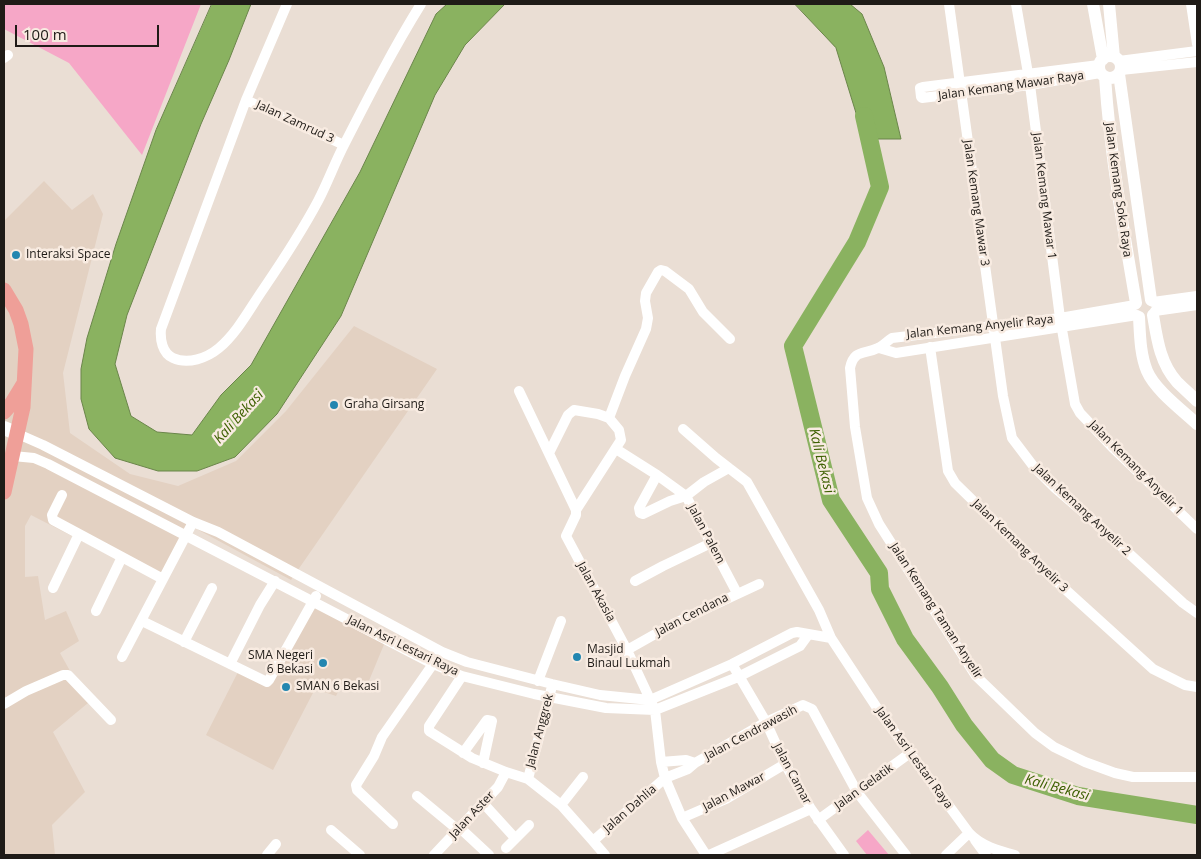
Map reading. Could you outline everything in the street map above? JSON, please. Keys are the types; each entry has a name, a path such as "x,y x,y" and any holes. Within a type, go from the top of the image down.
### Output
{"main road":[{"path":"4,290 16,310 25,338 26,358 23,407 11,431 4,492"},
{"path":"4,412 24,383"}],"street":[{"path":"287,4 246,100 161,329 160,339 163,346 169,356 175,359 196,360 208,356 218,350 230,337 286,256 318,200 344,144 402,34 421,4"},
{"name":"Jalan Kemang Mawar 3","path":"949,4 993,325"},
{"name":"Jalan Kemang Mawar 1","path":"1016,4 1030,85 1061,323"},
{"name":"Jalan Kemang Soka Raya","path":"1093,4 1110,67 1159,350 1176,382 1197,400"},
{"name":"Jalan Kemang Soka Raya","path":"1109,4 1110,67 1108,117 1114,174 1142,354 1153,382 1197,424"},
{"path":"1191,4 1197,44"},
{"name":"Jalan Kemang Mawar Raya","path":"1197,51 1110,67 1030,85 922,98 920,88 1028,74 1110,67 1197,62"},
{"name":"Jalan Zamrud 3","path":"246,100 344,144"},
{"path":"609,418 646,329 648,318 645,301 646,293 661,270 689,289 704,312 730,339"},
{"path":"1197,296 1153,307 1146,319 1136,310 1141,299 1153,307 1197,305"},
{"name":"Jalan Kemang Anyelir Raya","path":"879,348 896,353 995,338 1061,323 1136,310"},
{"name":"Jalan Kemang Anyelir Raya","path":"879,348 894,337 993,325 1061,323"},
{"name":"Jalan Kemang Anyelir 1","path":"1061,323 1072,395 1080,413 1114,449 1197,529"},
{"name":"Jalan Kemang Anyelir 2","path":"993,325 1009,427 1012,438 1022,453 1055,488 1182,603 1197,613"},
{"name":"Jalan Kemang Anyelir 3","path":"930,347 948,471 955,483 1045,571 1154,670 1185,685 1197,687"},
{"name":"Jalan Kemang Taman Anyelir","path":"879,348 857,354 850,368 855,427 867,498 879,524 976,676 1035,733 1054,746 1085,762 1132,777 1197,778"},
{"path":"519,390 576,510"},
{"path":"549,453 568,415 574,410 591,412 609,418 619,430 622,437 616,449 576,510"},
{"name":"Jalan Asri Lestari Raya","path":"683,429 747,482 819,610 831,638 879,711 972,836 998,850 1015,855"},
{"name":"Jalan Asri Lestari Raya","path":"11,431 44,445 193,522 218,532 443,653 506,673 600,695 650,700 732,664 792,633 796,632 831,638"},
{"name":"Jalan Palem","path":"616,449 686,496 737,593"},
{"path":"48,464 45,460 46,454 54,451"},
{"name":"Jalan Asri Lestari Raya","path":"8,454 34,458 48,464 433,664 462,676 550,697 606,708 655,710 738,677 800,646 808,635"},
{"path":"657,475 639,508 640,513 643,514 670,501 686,496 727,466"},
{"path":"101,493 110,479"},
{"path":"62,495 52,518 163,579"},
{"name":"Jalan Akasia","path":"576,510 576,515 566,534 567,539 627,650 655,710 661,762 665,778 682,818 708,855"},
{"path":"122,657 193,522"},
{"path":"53,588 80,534"},
{"path":"635,581 711,543"},
{"path":"96,611 122,558"},
{"path":"230,664 260,605 275,581"},
{"name":"Jalan Cendana","path":"627,650 673,624 759,584"},
{"path":"142,621 264,682 268,681 321,587"},
{"path":"184,642 212,588"},
{"path":"366,629 373,616"},
{"name":"Jalan Anggrek","path":"538,681 561,621"},
{"path":"393,824 357,790 356,785 374,756 382,737 433,664"},
{"name":"Jalan Camar","path":"732,664 766,722 785,764 811,809 844,855"},
{"path":"502,686 506,673"},
{"path":"4,704 26,691 63,675 68,675 111,720"},
{"name":"Jalan Dahlia","path":"462,676 428,729 463,753 483,763 528,779 561,806 593,841 665,778"},
{"name":"Jalan Anggrek","path":"528,779 552,684"},
{"name":"Jalan Cendrawasih","path":"665,778 688,769 694,763 766,722 803,705 812,708 857,792 906,855"},
{"path":"463,753 487,720 492,721 483,763"},
{"name":"Jalan Gelatik","path":"818,820 910,753"},
{"name":"Jalan Cendrawasih","path":"661,762 686,760 694,763"},
{"name":"Jalan Mawar","path":"682,818 726,799 785,764"},
{"name":"Jalan Aster","path":"434,855 484,804 498,787 506,772"},
{"path":"561,806 583,777"},
{"path":"417,796 489,855"},
{"path":"484,804 516,838"},
{"path":"708,855 811,809"},
{"path":"506,848 529,825"},
{"path":"330,830 360,855"},
{"path":"946,855 972,836 986,855"},
{"path":"593,841 605,855"},
{"path":"267,855 276,844"}],"shaded area":[{"path":"4,4 201,4 142,155 69,63 4,29"},
{"path":"44,181 72,210 93,194 103,214 63,373 70,433 130,474 178,486 236,461 286,411 354,326 437,369 291,580 193,527 163,583 31,515 25,526 25,577 38,576 45,620 66,611 79,641 60,653 88,703 53,732 85,792 52,825 55,855 4,855 4,221"},
{"name":"SMAN 6 Bekasi","path":"315,604 385,642 366,688 344,680 336,696 315,689 273,770 206,735 238,672 268,685"},
{"path":"868,830 889,855 867,855 856,841"}],"water":[{"path":"212,4 251,4 201,124 127,315 115,364 131,416 157,432 192,435 221,395 251,365 360,172 436,14 447,4 505,4 465,45 435,95 341,316 277,414 235,457 197,471 158,471 115,458 89,429 81,399 81,369 87,338 116,244 156,130"},
{"path":"795,4 850,4 862,14 884,67 901,139 864,139 836,48"}],"waterway":[{"name":"Kali Bekasi","path":"864,116 880,187 857,242 793,346 831,500 879,573 880,589 905,639 940,687 964,725 992,760 1013,775 1078,796 1197,815"}],"place":[{"name":"Interaksi Space","path":"16,255"},
{"name":"Graha Girsang","path":"334,405"},
{"name":"Masjid Binaul Lukmah","path":"577,657"},
{"name":"SMA Negeri 6 Bekasi","path":"323,663"},
{"name":"SMAN 6 Bekasi","path":"286,687"}]}
